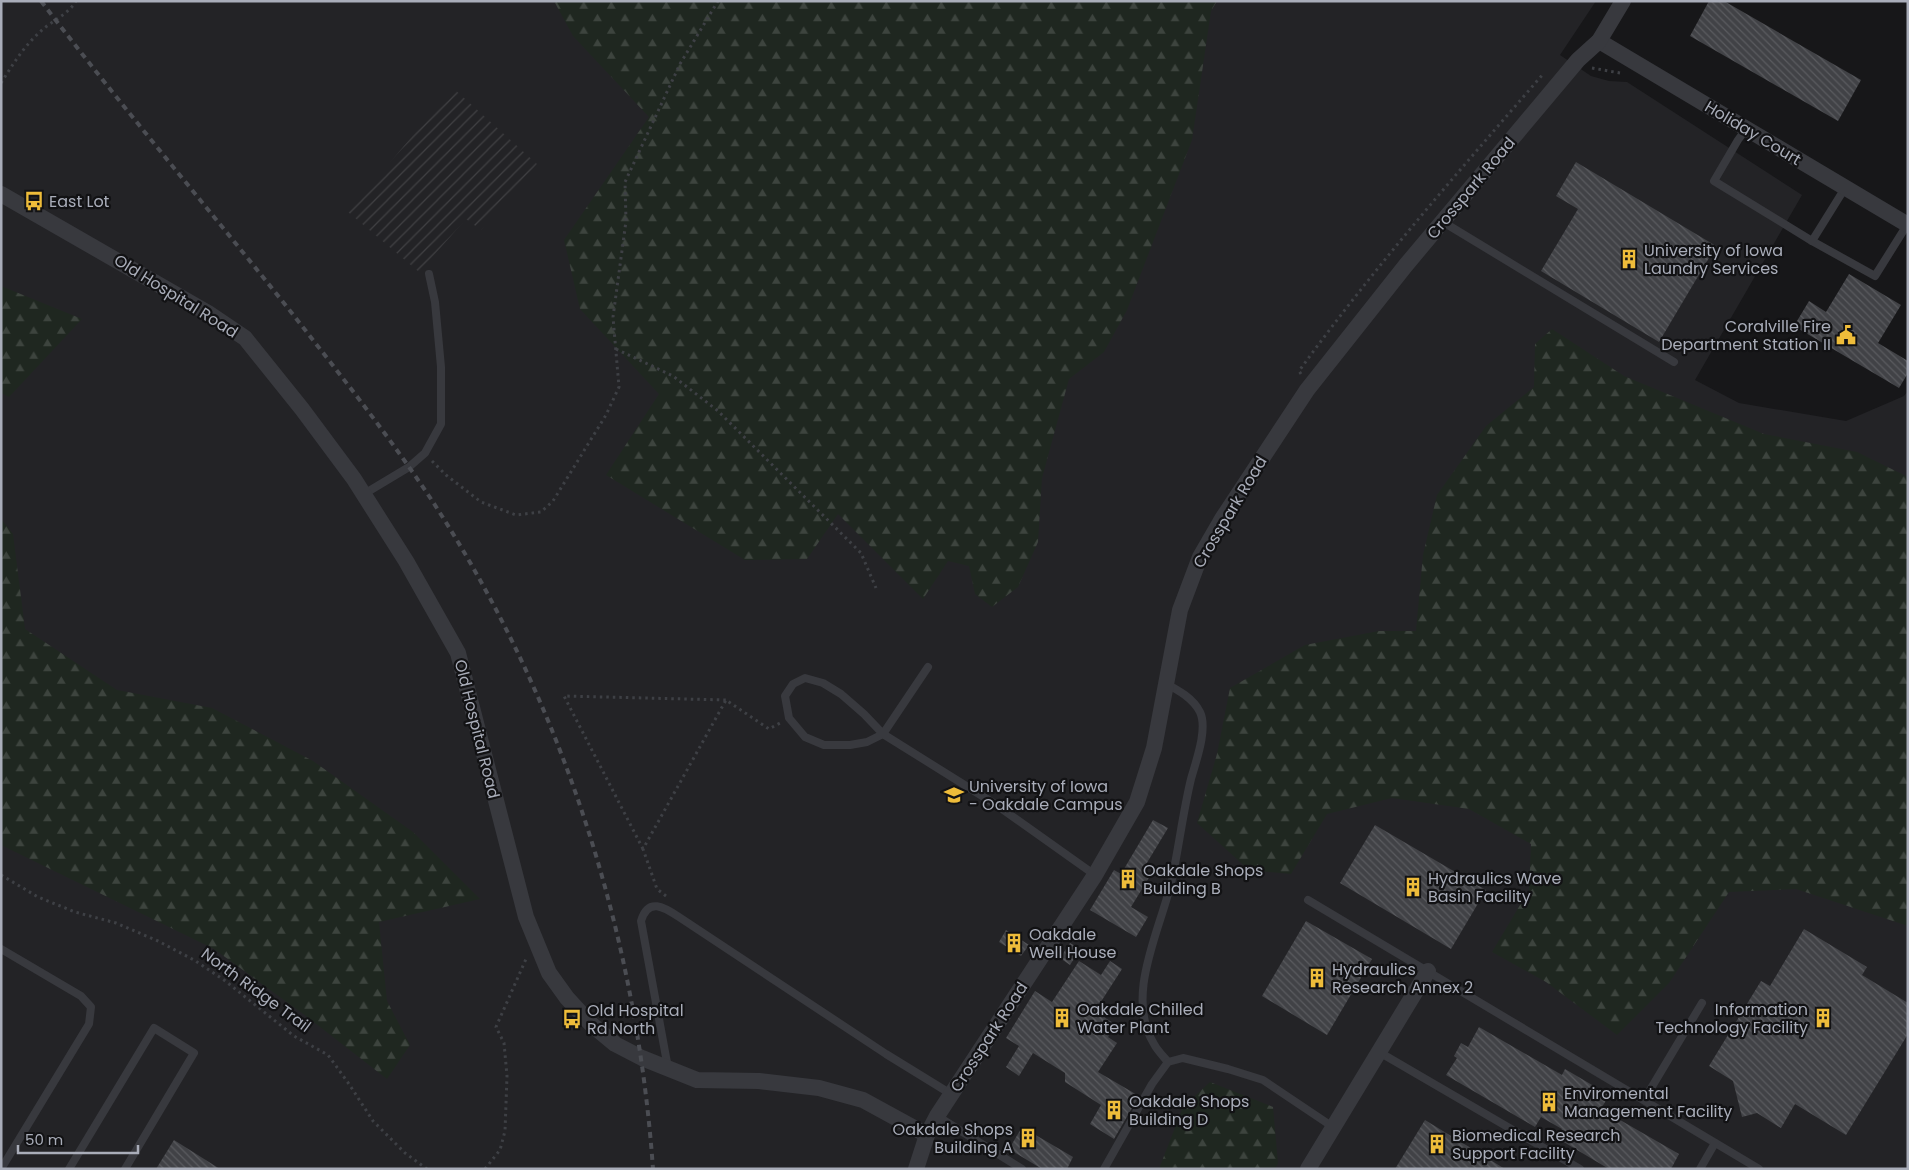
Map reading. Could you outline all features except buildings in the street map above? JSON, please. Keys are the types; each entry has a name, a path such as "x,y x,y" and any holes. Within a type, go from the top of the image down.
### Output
{"street":[{"name":"Crosspark Road","path":"916,1169 936,1116 1095,874 1140,793 1154,748 1180,610 1200,557 1232,504 1307,390 1406,265 1578,60 1599,41 1623,1"},
{"name":"Holiday Court","path":"1599,41 1907,225"},
{"name":"Old Hospital Road","path":"1,194 208,313 245,338 302,409 364,494 406,561 458,653 526,917 549,972 567,998 590,1024 615,1044 668,1070 697,1080 759,1081 819,1088 863,1100 928,1135"},
{"path":"1308,1169 1428,971"}],"lane":[{"path":"1746,129 1714,181 1812,241 1874,276 1907,225"},
{"path":"1812,241 1844,188"},
{"path":"1443,222 1674,362"},
{"path":"364,494 409,467 424,453 441,424 442,368 435,302 429,274"},
{"path":"928,667 884,734 867,742 850,745 824,745 805,737 789,718 785,696 793,684 805,678 823,683 841,694 884,734 995,804 1095,874"},
{"path":"1165,683 1185,694 1200,712 1202,734 1180,831 1172,880 1153,944 1142,993 1145,1022 1153,1044 1168,1062"},
{"path":"1308,900 1759,1169"},
{"path":"668,1070 641,921 643,914 648,908 656,906 664,907 886,1054 951,1094"},
{"path":"1,949 81,996 91,1007 89,1024 1,1169"},
{"path":"1644,1100 1702,1003"},
{"path":"69,1169 154,1028 194,1053 125,1169"},
{"path":"1379,1052 1580,1169"},
{"path":"1104,1169 1152,1084 1168,1062 1183,1058 1262,1080 1333,1128"},
{"path":"936,1116 1022,1169"},
{"path":"1700,1169 1716,1142"}],"path":[{"path":"1,83 22,50 41,31 73,7 76,1"},
{"path":"424,453 446,475 480,502 516,515 541,512 553,501 606,415 619,387 613,317 626,220 625,182 680,64 718,1"},
{"path":"1307,390 1299,370 1390,252 1548,69"},
{"path":"616,349 673,376 718,411 861,553 876,588"},
{"path":"671,899 657,889 642,849 564,696 726,700 769,729 789,718"},
{"path":"642,849 726,700"},
{"name":"North Ridge Trail","path":"1,876 38,897 75,912 116,923 158,941 194,960 224,980 294,1036 328,1055 373,1121 405,1154 427,1169"},
{"path":"485,1169 500,1150 505,1131 508,1076 504,1043 496,1027 534,938"}],"shaded area":[{"name":"University of Iowa - Oakdale Campus","path":"1,1 1596,1 1560,55 1591,76 1609,81 1627,82 1802,195 1695,380 1739,403 1846,421 1904,396 1908,391 1908,1169 1,1169"},
{"path":"453,88 537,164 481,230 466,219 419,272 348,212"}],"green space":[{"path":"554,1 1217,1 1211,11 1192,140 1127,310 1104,352 1069,379 1042,478 1038,542 1018,587 992,607 975,594 969,566 948,561 923,599 838,514 807,559 745,560 606,475 659,394 580,309 564,240 649,117 573,36"},
{"path":"1,286 82,319 9,397 1,393"},
{"path":"1552,329 1624,376 1764,434 1857,452 1908,477 1908,926 1796,889 1729,892 1669,983 1617,1035 1546,982 1492,952 1529,890 1531,844 1469,809 1392,798 1327,814 1291,874 1249,870 1197,823 1217,754 1230,688 1305,645 1379,631 1416,631 1423,555 1437,495 1486,426 1534,387 1535,344"},
{"path":"1,519 13,534 25,629 117,690 212,708 313,761 413,832 480,899 379,922 387,1001 410,1045 387,1079 306,1016 214,949 1,845"},
{"path":"1210,1082 1273,1107 1278,1163 1275,1169 1159,1169 1183,1107"}],"railway":[{"path":"41,1 362,403 429,496 476,573 517,652 553,734 584,818 609,904 629,991 644,1080 653,1169"}],"place":[{"name":"East Lot","path":"34,201"},
{"name":"University of Iowa Laundry Services","path":"1629,259"},
{"name":"Coralville Fire Department Station II","path":"1846,335"},
{"name":"University of Iowa - Oakdale Campus","path":"954,795"},
{"name":"Oakdale Shops Building B","path":"1128,879"},
{"name":"Hydraulics Wave Basin Facility","path":"1413,887"},
{"name":"Oakdale Well House","path":"1014,943"},
{"name":"Hydraulics Research Annex 2","path":"1317,978"},
{"name":"Oakdale Chilled Water Plant","path":"1062,1018"},
{"name":"Information Technology Facility","path":"1823,1018"},
{"name":"Old Hospital Rd North","path":"572,1019"},
{"name":"Enviromental Management Facility","path":"1549,1102"},
{"name":"Oakdale Shops Building D","path":"1114,1110"},
{"name":"Oakdale Shops Building A","path":"1028,1138"},
{"name":"Biomedical Research Support Facility","path":"1437,1144"}]}
